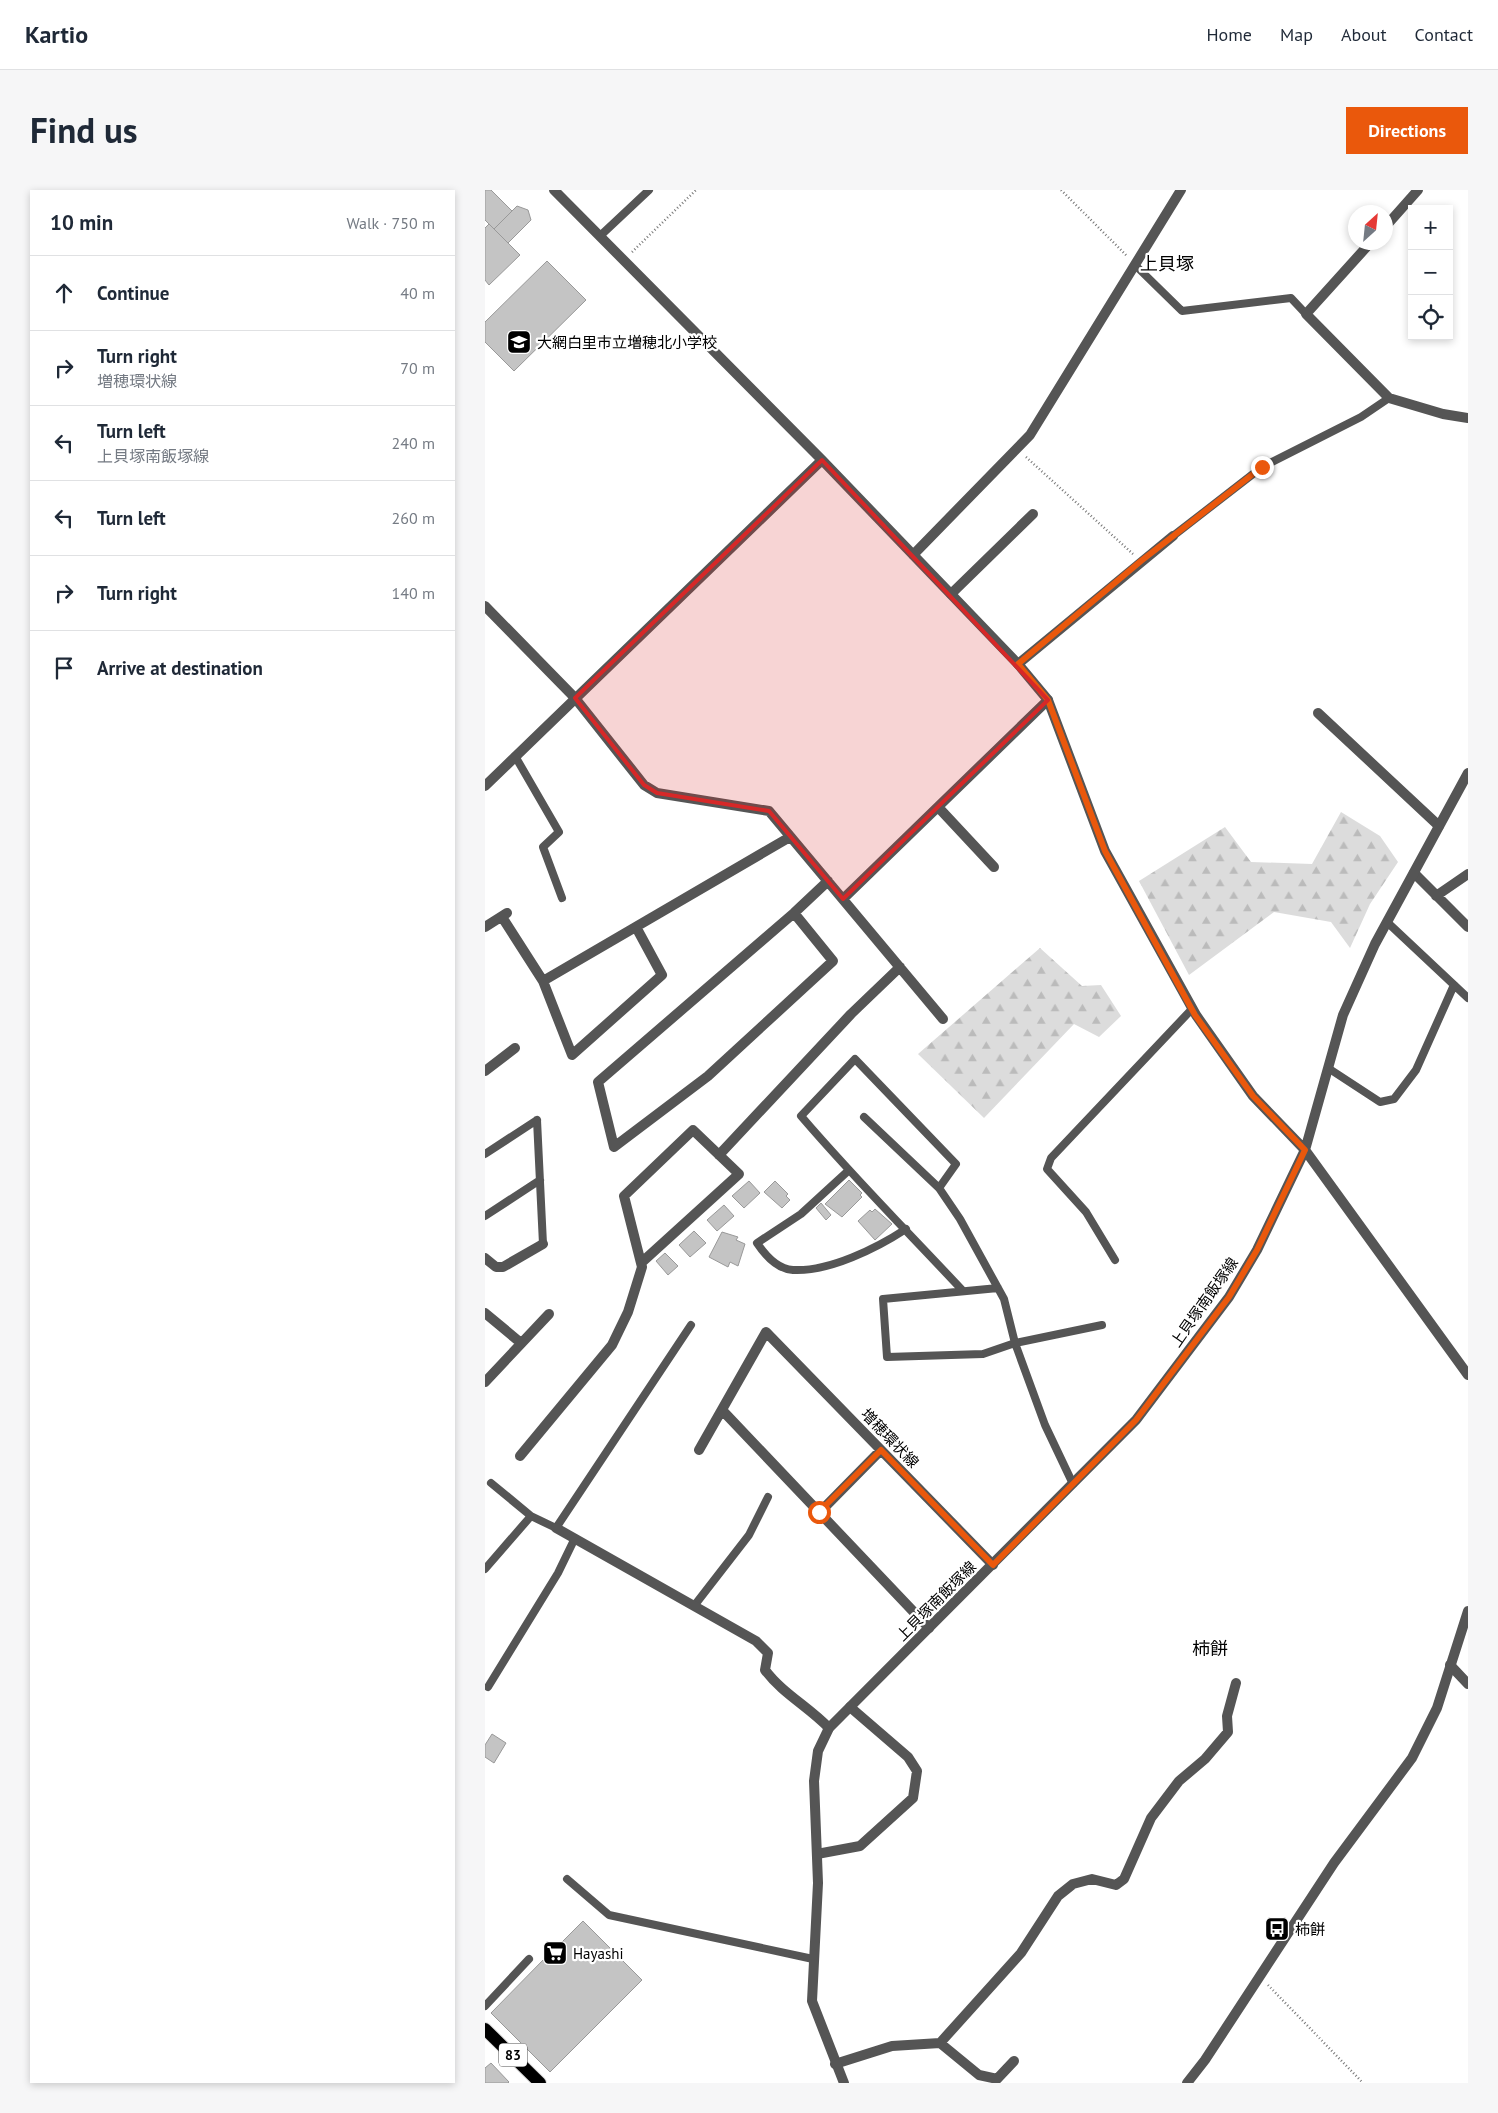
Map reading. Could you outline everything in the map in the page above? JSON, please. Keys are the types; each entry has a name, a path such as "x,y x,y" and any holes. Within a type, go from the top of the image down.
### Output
{"main road":[{"name":"83","path":"485,2029 539,2083"}],"street":[{"path":"554,190 822,460 1018,664 1048,700 1105,851 1192,1009 1253,1096 1305,1150 1468,1375"},
{"path":"913,555 1018,449 1040,421 1181,190"},
{"path":"1393,217 1418,190"},
{"path":"1364,250 1306,314 1389,398 1443,414 1468,418"},
{"path":"485,786 822,460"},
{"path":"951,594 1033,514"},
{"path":"1018,664 1173,536"},
{"path":"485,606 575,698 644,785 657,793 769,811 943,1019"},
{"path":"843,899 1048,700"},
{"path":"1318,713 1439,826"},
{"name":"上貝塚南飯塚線","path":"844,2083 812,2001 818,1883 814,1781 819,1751 829,1728 1136,1420 1229,1297 1257,1250 1305,1150 1343,1015 1387,922 1468,772"},
{"path":"938,807 994,867"},
{"path":"543,982 790,837"},
{"path":"1413,873 1468,927"},
{"path":"1436,896 1468,874"},
{"path":"794,913 833,960 708,1076 614,1148 598,1082 794,913 828,881"},
{"path":"485,927 505,915 543,982 572,1055 661,975 636,927"},
{"path":"719,1155 851,1014 900,967"},
{"path":"485,1071 515,1048"},
{"path":"520,1456 612,1345 628,1312 642,1267 641,1263 625,1196 693,1130 739,1174 641,1263"},
{"path":"485,1258 496,1267 503,1267 543,1244"},
{"path":"485,1313 521,1344"},
{"path":"485,1382 549,1314"},
{"name":"増穂環状線","path":"722,1410 766,1332 993,1565"},
{"path":"699,1450 722,1410 929,1628"},
{"path":"819,1512 881,1450"},
{"path":"556,1528 756,1641 768,1653 765,1670 774,1682 813,1711 829,1728"},
{"path":"1187,2083 1205,2060 1334,1863 1412,1758 1437,1708 1468,1611"},
{"path":"1450,1665 1468,1684"},
{"path":"940,2043 1021,1953 1059,1896 1073,1884 1092,1879 1117,1885 1124,1879 1151,1818 1179,1781 1205,1759 1228,1732 1227,1716 1236,1683"},
{"path":"817,1854 860,1846 913,1798 917,1771 908,1757 850,1707"},
{"path":"835,2064 892,2046 940,2043 979,2075 997,2079 1014,2061"}],"lane":[{"path":"600,236 649,190"},
{"path":"1135,264 1182,311 1291,298 1306,314"},
{"path":"1173,536 1262,467 1361,417 1389,398"},
{"path":"515,756 559,832 543,847 562,898"},
{"path":"1387,922 1468,998"},
{"path":"1328,1068 1380,1102 1394,1099 1416,1070 1454,985"},
{"path":"1115,1260 1086,1212 1047,1170 1051,1158 1192,1009"},
{"path":"939,1188 956,1164 855,1059 801,1116 848,1170 963,1291"},
{"path":"865,1117 939,1188 959,1219 1003,1299 1015,1343 1045,1425 1073,1484"},
{"path":"485,1154 537,1120 543,1244"},
{"path":"848,1170 801,1214 757,1243 767,1258 792,1270 825,1266 880,1246 906,1229"},
{"path":"485,1216 540,1180"},
{"path":"997,1288 883,1299 887,1357 983,1354 1015,1343 1102,1325"},
{"path":"491,1483 531,1516 556,1528 691,1325"},
{"path":"694,1606 749,1535 768,1497"},
{"path":"485,1569 531,1516"},
{"path":"488,1687 558,1573 575,1538"},
{"path":"567,1879 609,1915 813,1959"},
{"path":"485,2006 529,1959"}],"path":[{"path":"624,260 696,190"},
{"path":"1061,190 1135,264"},
{"path":"1018,449 1141,561"},
{"path":"1259,1975 1363,2083"}],"highlighted area":[{"path":"822,460 1048,700 843,899 769,811 657,793 644,785 575,698"}],"green space":[{"path":"1341,812 1380,836 1398,862 1370,904 1350,948 1331,922 1274,912 1189,975 1139,881 1225,827 1251,862 1312,864"},
{"path":"1040,948 1082,986 1101,985 1121,1016 1099,1037 1074,1024 984,1118 918,1054"}],"building":[{"path":"485,190 491,190 512,211 494,229 485,220"},
{"path":"517,206 528,210 531,220 508,243 494,229"},
{"path":"489,224 520,255 489,285 485,280 485,228"},
{"path":"547,261 586,300 514,371 485,342 485,322"},
{"path":"849,1180 862,1193 860,1195 862,1197 842,1217 825,1204"},
{"path":"749,1181 760,1193 744,1208 732,1196"},
{"path":"775,1181 788,1194 786,1196 790,1200 782,1208 764,1192"},
{"path":"821,1203 831,1215 826,1220 816,1208"},
{"path":"724,1205 734,1216 717,1231 707,1220"},
{"path":"875,1209 892,1224 875,1240 858,1221 870,1210 872,1212"},
{"path":"694,1231 706,1243 690,1257 679,1245"},
{"path":"722,1232 738,1237 736,1240 745,1244 738,1266 730,1262 728,1267 709,1257"},
{"path":"665,1253 678,1266 668,1275 656,1261"},
{"path":"492,1734 506,1743 494,1763 485,1757 485,1745"},
{"path":"583,1921 642,1980 550,2072 491,2013 546,1957 544,1954 557,1941 560,1944"},
{"path":"491,2063 508,2083 485,2083 485,2068"}],"place":[{"name":"大網白里市立増穂北小学校","path":"519,342"},
{"name":"柿餅","path":"1277,1929"},
{"name":"Hayashi","path":"555,1953"}],"district":[{"name":"上貝塚","path":"1167,263"},
{"name":"柿餅","path":"1210,1648"}],"route":[{"path":"819,1512 881,1450 993,1565 1136,1420 1229,1297 1257,1250 1305,1150 1253,1096 1195,1015 1157,949 1105,851 1048,700 1018,664 1141,561 1262,467"}]}
